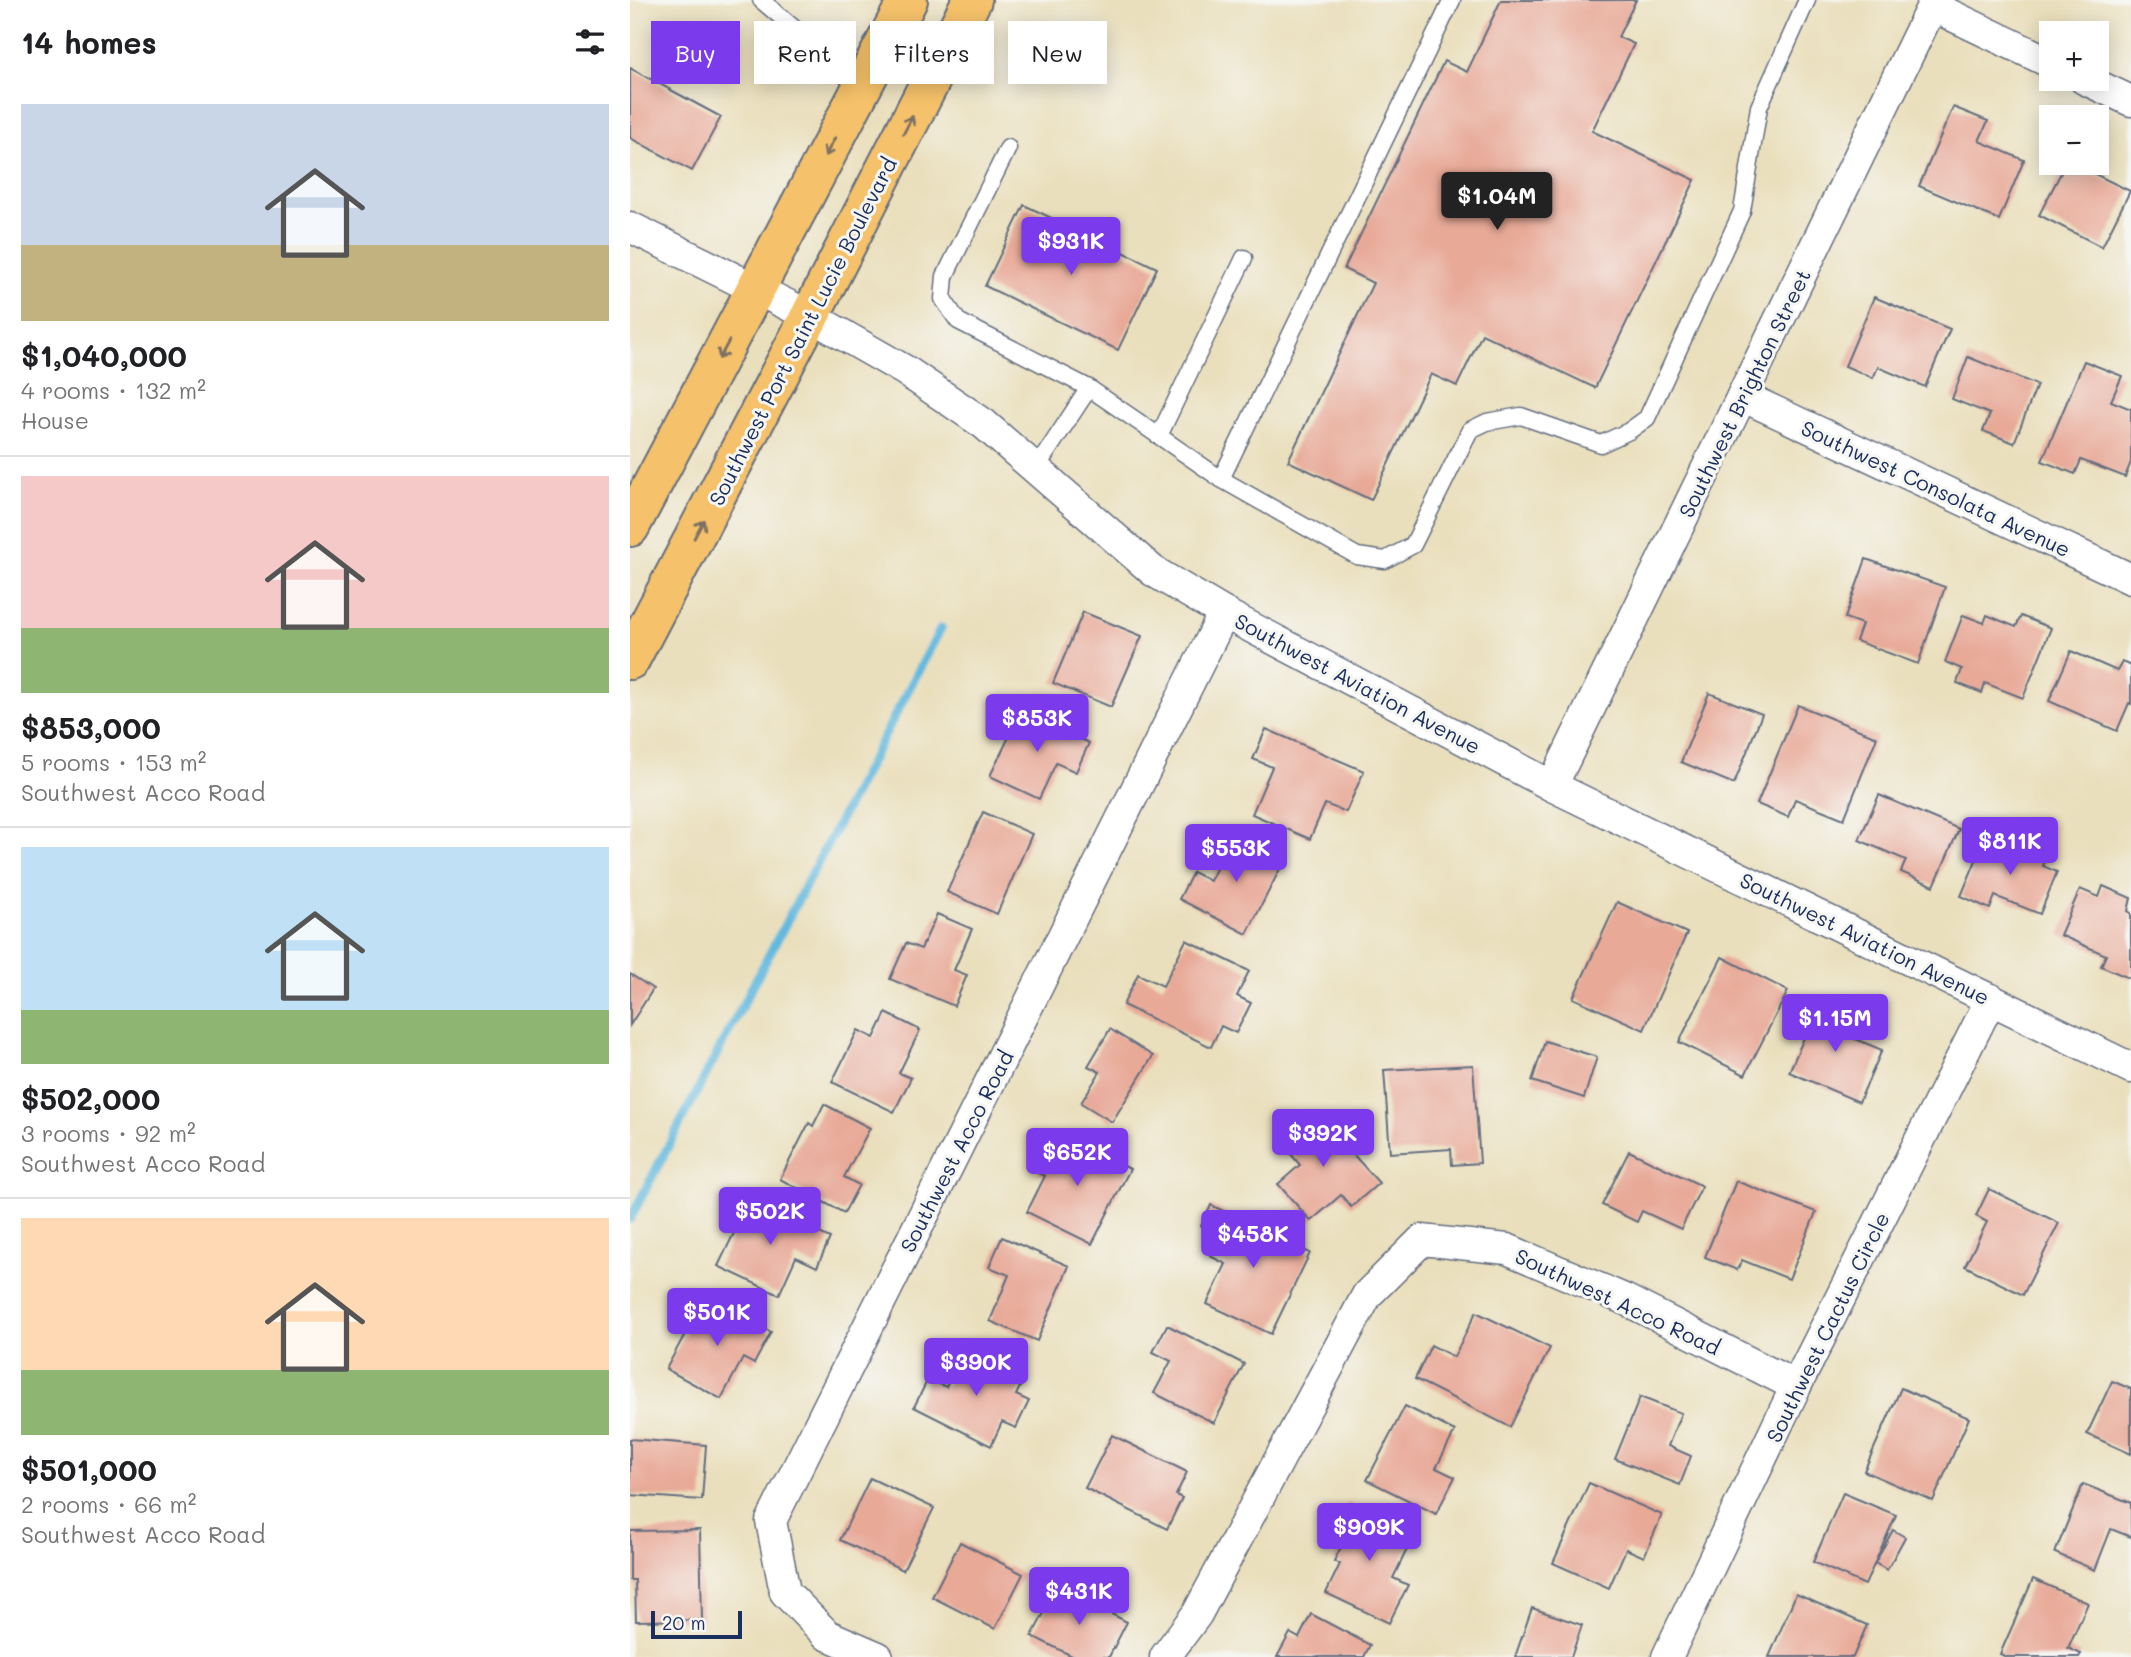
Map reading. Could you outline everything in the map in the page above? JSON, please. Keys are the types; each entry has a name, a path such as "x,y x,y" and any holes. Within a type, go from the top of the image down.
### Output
{"main road":[{"path":"630,527 908,0"},
{"name":"Southwest Port Saint Lucie Boulevard","path":"630,660 972,0"}],"street":[{"path":"1933,3 2039,57"},
{"name":"Southwest Brighton Street","path":"1552,786 1933,3"},
{"path":"2109,91 2131,101"},
{"name":"Southwest Aviation Avenue","path":"630,228 810,316 906,371 984,424 1037,467 1153,571 1224,613 1552,786 2131,1068"},
{"name":"Southwest Consolata Avenue","path":"1742,396 2131,579"},
{"name":"Southwest Acco Road","path":"878,1657 827,1635 785,1592 771,1521 1224,613"},
{"name":"Southwest Cactus Circle","path":"1667,1657 1797,1386 1991,999"},
{"name":"Southwest Acco Road","path":"1165,1657 1197,1614 1367,1295 1422,1240 1507,1249 1624,1299 1797,1386"}],"lane":[{"path":"761,0 809,41 828,66 863,85"},
{"path":"1221,478 1452,0"},
{"path":"1008,148 945,276 943,299 958,321 1090,388 1221,478 1357,556 1385,560 1413,545 1470,430 1487,422 1521,416 1601,444 1629,431 1647,418 1742,211 1759,107 1807,0"},
{"path":"1159,436 1244,258"},
{"path":"1037,467 1090,388"}],"building":[{"path":"1501,0 1636,0 1618,37 1634,44 1592,131 1695,180 1595,388 1482,334 1457,386 1431,374 1371,500 1288,461 1373,283 1344,269 1444,61 1467,72"},
{"path":"630,68 651,79 651,84 660,84 721,117 692,171 630,138"},
{"path":"1953,107 1988,121 1979,141 2024,160 1999,220 1919,186"},
{"path":"2060,175 2097,175 2130,191 2102,247 2039,215"},
{"path":"1024,205 1157,268 1118,350 985,286"},
{"path":"1874,297 1950,329 1925,387 1878,367 1873,378 1845,366"},
{"path":"1968,357 2037,385 2014,443 1983,431 1990,414 1952,399"},
{"path":"2084,361 2122,376 2111,401 2131,409 2131,462 2125,477 2081,460 2075,474 2042,461"},
{"path":"1866,559 1945,587 1918,664 1856,641 1862,624 1845,618"},
{"path":"1083,612 1142,636 1111,707 1053,683"},
{"path":"1963,615 1984,623 1987,615 2016,627 2021,616 2051,628 2023,698 1985,683 1982,693 1957,683 1962,669 1945,662"},
{"path":"2071,651 2117,671 2122,662 2131,666 2131,704 2129,703 2117,731 2049,701"},
{"path":"1709,693 1762,714 1734,784 1681,762"},
{"path":"1798,705 1877,737 1844,819 1795,799 1788,817 1757,804"},
{"path":"1022,710 1089,743 1076,772 1056,763 1039,799 990,776"},
{"path":"1266,729 1364,771 1346,812 1325,804 1310,839 1252,814 1272,767 1253,759"},
{"path":"1879,795 1959,829 1934,886 1901,872 1906,860 1859,840"},
{"path":"983,812 1032,834 997,914 947,892"},
{"path":"1234,833 1285,859 1247,934 1179,899 1193,872 1210,881"},
{"path":"1985,839 2022,855 2028,842 2049,851 2043,866 2057,872 2040,914 1995,896 1990,909 1961,896"},
{"path":"2103,886 2131,898 2128,911 2131,913 2131,979 2101,966 2106,955 2060,935 2080,889 2099,897"},
{"path":"1617,902 1687,933 1644,1030 1573,998"},
{"path":"937,914 972,929 954,970 967,975 954,1006 890,979 906,943 921,949"},
{"path":"1186,940 1249,971 1237,996 1251,1003 1236,1033 1221,1026 1211,1047 1123,1005 1138,974 1163,986"},
{"path":"1722,957 1788,991 1745,1075 1679,1042"},
{"path":"630,974 653,989 630,1025"},
{"path":"1821,999 1857,1015 1848,1036 1882,1050 1859,1102 1789,1072"},
{"path":"886,1013 920,1030 899,1073 911,1078 894,1112 832,1082 858,1030 874,1038"},
{"path":"1110,1029 1153,1056 1112,1122 1081,1103 1100,1072 1088,1066"},
{"path":"1545,1041 1597,1057 1584,1098 1532,1081"},
{"path":"1473,1065 1480,1163 1452,1165 1451,1149 1390,1153 1384,1070"},
{"path":"824,1104 870,1128 844,1177 859,1185 844,1213 780,1179 809,1123 813,1126"},
{"path":"1315,1112 1379,1183 1351,1207 1341,1195 1311,1221 1278,1184 1300,1165 1281,1142"},
{"path":"1059,1133 1130,1169 1092,1244 1027,1212 1045,1176 1038,1173"},
{"path":"1629,1151 1702,1186 1681,1229 1642,1211 1637,1222 1602,1205"},
{"path":"1736,1181 1816,1212 1789,1279 1742,1260 1737,1270 1705,1257"},
{"path":"1989,1189 2059,1223 2023,1295 1965,1266 1987,1222 1976,1216"},
{"path":"750,1200 830,1238 817,1267 796,1257 779,1295 718,1266"},
{"path":"1211,1205 1310,1253 1271,1334 1207,1304 1226,1264 1210,1256 1220,1234 1201,1226"},
{"path":"1002,1237 1069,1266 1037,1341 990,1321 1009,1275 989,1267"},
{"path":"705,1297 771,1332 754,1364 743,1358 721,1399 666,1369"},
{"path":"1476,1312 1550,1348 1510,1427 1415,1379 1431,1345 1454,1357"},
{"path":"1167,1325 1244,1364 1214,1423 1154,1393 1171,1361 1153,1352"},
{"path":"965,1349 1024,1379 1016,1395 1029,1401 1016,1428 1002,1422 991,1446 914,1407 928,1379 946,1387"},
{"path":"2112,1381 2131,1389 2131,1454 2087,1434"},
{"path":"1901,1388 1969,1418 1933,1501 1864,1471"},
{"path":"1640,1397 1681,1413 1668,1446 1691,1456 1680,1485 1615,1459"},
{"path":"1405,1406 1455,1431 1436,1468 1455,1477 1436,1514 1367,1480"},
{"path":"1112,1435 1187,1472 1176,1495 1182,1498 1167,1529 1085,1488"},
{"path":"630,1439 706,1445 702,1500 630,1495"},
{"path":"870,1478 934,1508 903,1570 840,1540"},
{"path":"1589,1483 1662,1515 1644,1557 1626,1549 1609,1588 1553,1563"},
{"path":"2083,1484 2131,1503 2131,1537 2111,1529 2095,1570 2055,1553"},
{"path":"1843,1493 1896,1515 1865,1585 1813,1562"},
{"path":"1347,1503 1414,1535 1393,1578 1408,1585 1389,1623 1326,1593 1340,1564 1334,1561 1344,1541 1332,1535"},
{"path":"700,1530 702,1620 636,1621 635,1580 630,1580 630,1531"},
{"path":"1893,1530 1905,1537 1887,1570 1875,1563"},
{"path":"960,1542 1023,1574 995,1629 932,1597"},
{"path":"2033,1579 2088,1603 2068,1648 2081,1654 2079,1657 2006,1657 2000,1654"},
{"path":"1058,1586 1127,1622 1109,1657 1074,1657 1032,1636"},
{"path":"1796,1594 1867,1625 1853,1657 1769,1657"},
{"path":"1532,1608 1582,1625 1571,1657 1515,1657"},
{"path":"1311,1614 1370,1645 1364,1657 1277,1657 1290,1633 1299,1638"}],"waterway":[{"path":"630,1219 941,628"}]}
